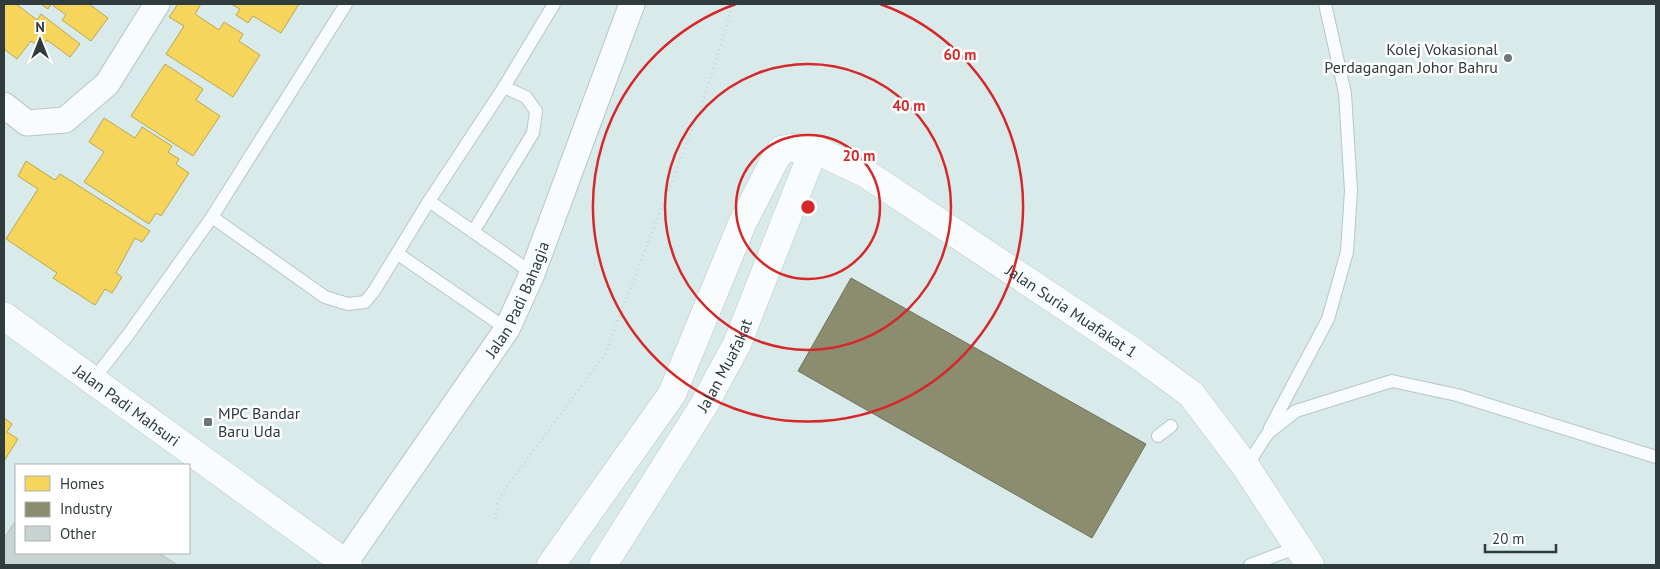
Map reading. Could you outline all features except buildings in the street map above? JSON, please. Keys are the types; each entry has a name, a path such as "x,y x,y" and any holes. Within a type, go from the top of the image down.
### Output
{"street":[{"path":"4,105 27,123 65,120 107,84 157,4"},
{"name":"Jalan Padi Bahagia","path":"346,564 507,329 532,274 632,4"},
{"name":"Jalan Suria Muafakat 1","path":"773,163 781,150 792,148 814,149 865,173 1135,353 1191,394 1246,467 1305,557"},
{"name":"Jalan Muafakat","path":"603,565 704,405 737,344 814,149"},
{"name":"Jalan Muafakat","path":"551,565 672,394 742,224 773,163"},
{"name":"Jalan Padi Mahsuri","path":"4,316 346,564"}],"lane":[{"path":"92,380 128,334 212,216 346,4"},
{"path":"212,216 325,297 348,304 365,302 398,254 429,202 504,87 554,4"},
{"path":"1246,467 1268,433 1328,319 1347,252 1351,191 1345,93 1325,4"},
{"path":"474,232 533,133 536,111 526,97 504,87"},
{"path":"429,202 532,274"},
{"path":"398,254 507,329"},
{"path":"1268,433 1296,410 1392,381 1458,395 1656,457"},
{"path":"1158,436 1171,426"},
{"path":"1250,565 1271,557 1305,557"}],"path":[{"path":"495,519 497,505 503,492 605,354 705,96 733,4"}],"place":[{"name":"Kolej Vokasional Perdagangan Johor Bahru","path":"1508,58"},
{"name":"MPC Bandar Baru Uda","path":"208,422"}]}
